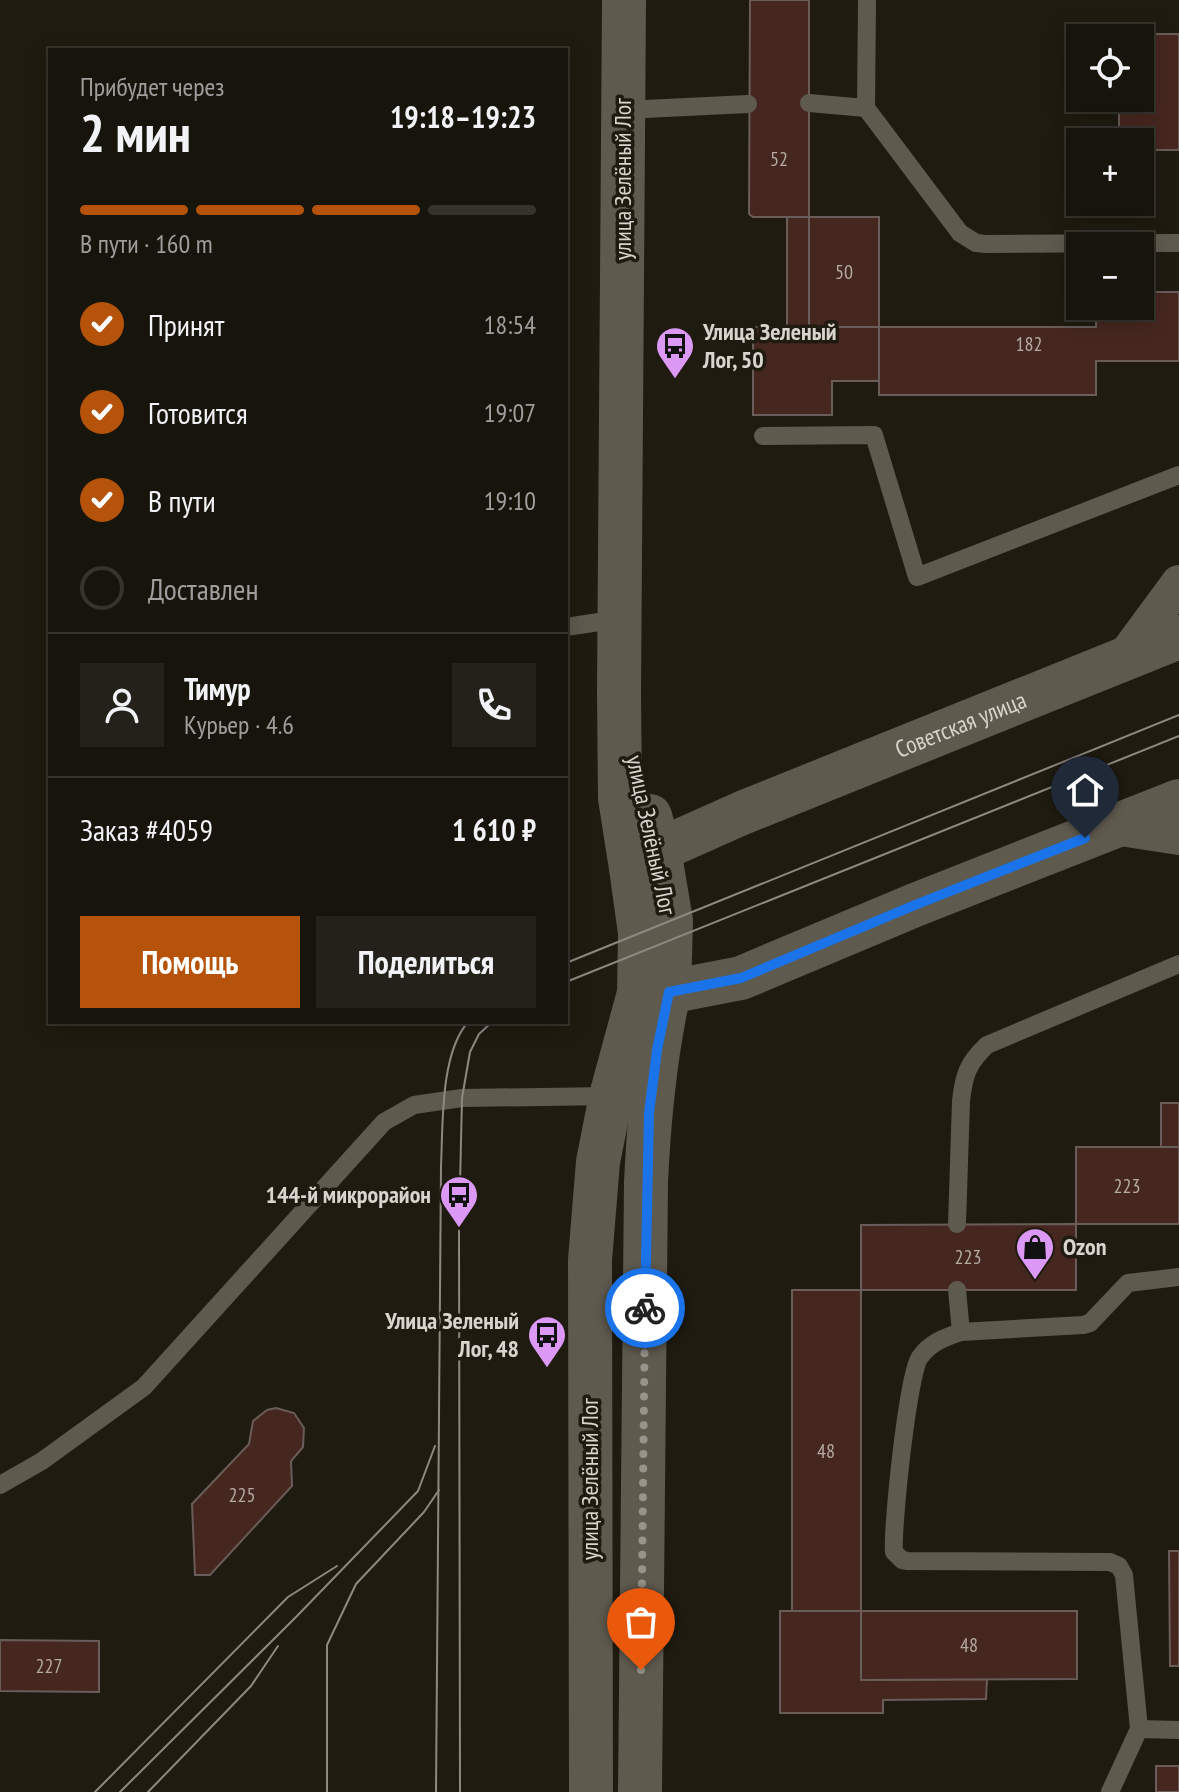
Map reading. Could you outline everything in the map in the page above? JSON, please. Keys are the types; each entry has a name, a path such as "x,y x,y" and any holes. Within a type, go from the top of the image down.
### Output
{"main road":[{"name":"улица Зелёный Лог","path":"591,1792 590,1260 598,1162 611,1096 654,993 671,921 645,859 619,693 624,0"},
{"name":"Советская улица","path":"645,859 742,813 1179,637"},
{"path":"654,993 741,978 915,905 1179,801"},
{"name":"улица Зелёный Лог","path":"640,1792 646,1182 653,1081 654,993"}],"street":[{"path":"1123,659 1179,583"},
{"path":"1114,827 1179,837"}],"lane":[{"path":"867,0 866,108 960,233 976,243 1179,243"},
{"path":"809,103 866,108"},
{"path":"624,110 748,104"},
{"path":"763,436 874,435 917,577 1179,475"},
{"path":"568,627 619,619"},
{"path":"957,1224 961,1101 963,1081 971,1060 987,1045 1179,964"},
{"path":"0,1485 42,1461 144,1387 384,1122 414,1105 462,1098 611,1096"},
{"path":"1110,1792 1139,1729 1124,1575 1119,1566 1110,1562 902,1560 894,1552 910,1386 918,1359 935,1341 961,1332 1083,1325 1093,1320 1128,1283 1179,1277"},
{"path":"957,1290 961,1332"},
{"path":"1139,1729 1179,1730"}],"building":[{"path":"750,0 809,0 809,217 753,217 749,214"},
{"path":"1154,34 1179,34 1179,150 1154,150 1154,128 1119,128 1119,112 1154,112"},
{"path":"787,217 809,217 809,327 879,327 879,381 832,381 832,415 753,415 753,327 787,327"},
{"path":"809,217 879,217 879,327 809,327"},
{"path":"1154,292 1179,292 1179,361 1096,361 1096,395 879,395 879,327 1096,327 1096,320 1154,320"},
{"path":"1161,1103 1179,1103 1179,1147 1161,1147"},
{"path":"1076,1147 1179,1147 1179,1224 1076,1224"},
{"path":"1076,1224 1076,1290 861,1290 861,1225"},
{"path":"792,1290 861,1290 861,1611 792,1611"},
{"path":"276,1408 294,1413 304,1428 303,1447 291,1461 292,1486 210,1575 195,1575 192,1504 249,1444 253,1421 267,1410"},
{"path":"1169,1551 1179,1551 1179,1666 1170,1666"},
{"path":"780,1611 861,1611 861,1680 987,1679 986,1699 883,1700 883,1713 780,1713"},
{"path":"861,1611 1077,1611 1077,1679 861,1680"},
{"path":"0,1640 99,1641 99,1692 0,1691"},
{"path":"1156,1766 1179,1766 1179,1792 1156,1792"}],"tram line":[{"path":"568,962 1179,715"},
{"path":"568,981 1179,736"},
{"path":"436,1792 442,1131 452,1052 467,1024"},
{"path":"460,1792 459,1229 462,1098 470,1052 479,1034 490,1024"},
{"path":"120,1792 418,1491 435,1446"},
{"path":"327,1792 327,1645 356,1584 424,1512 439,1490"},
{"path":"95,1792 288,1597 337,1566"},
{"path":"148,1792 251,1686 278,1646"}],"way so far":[{"path":"641,1670 645,1308"}],"place":[{"name":"Улица Зеленый Лог, 50","path":"675,380"},
{"name":"144-й микрорайон","path":"459,1229"},
{"name":"Ozon","path":"1035,1281"},
{"name":"Улица Зеленый Лог, 48","path":"547,1369"}],"route":[{"path":"645,1308 649,1113 669,992 741,978 1085,838"}]}
